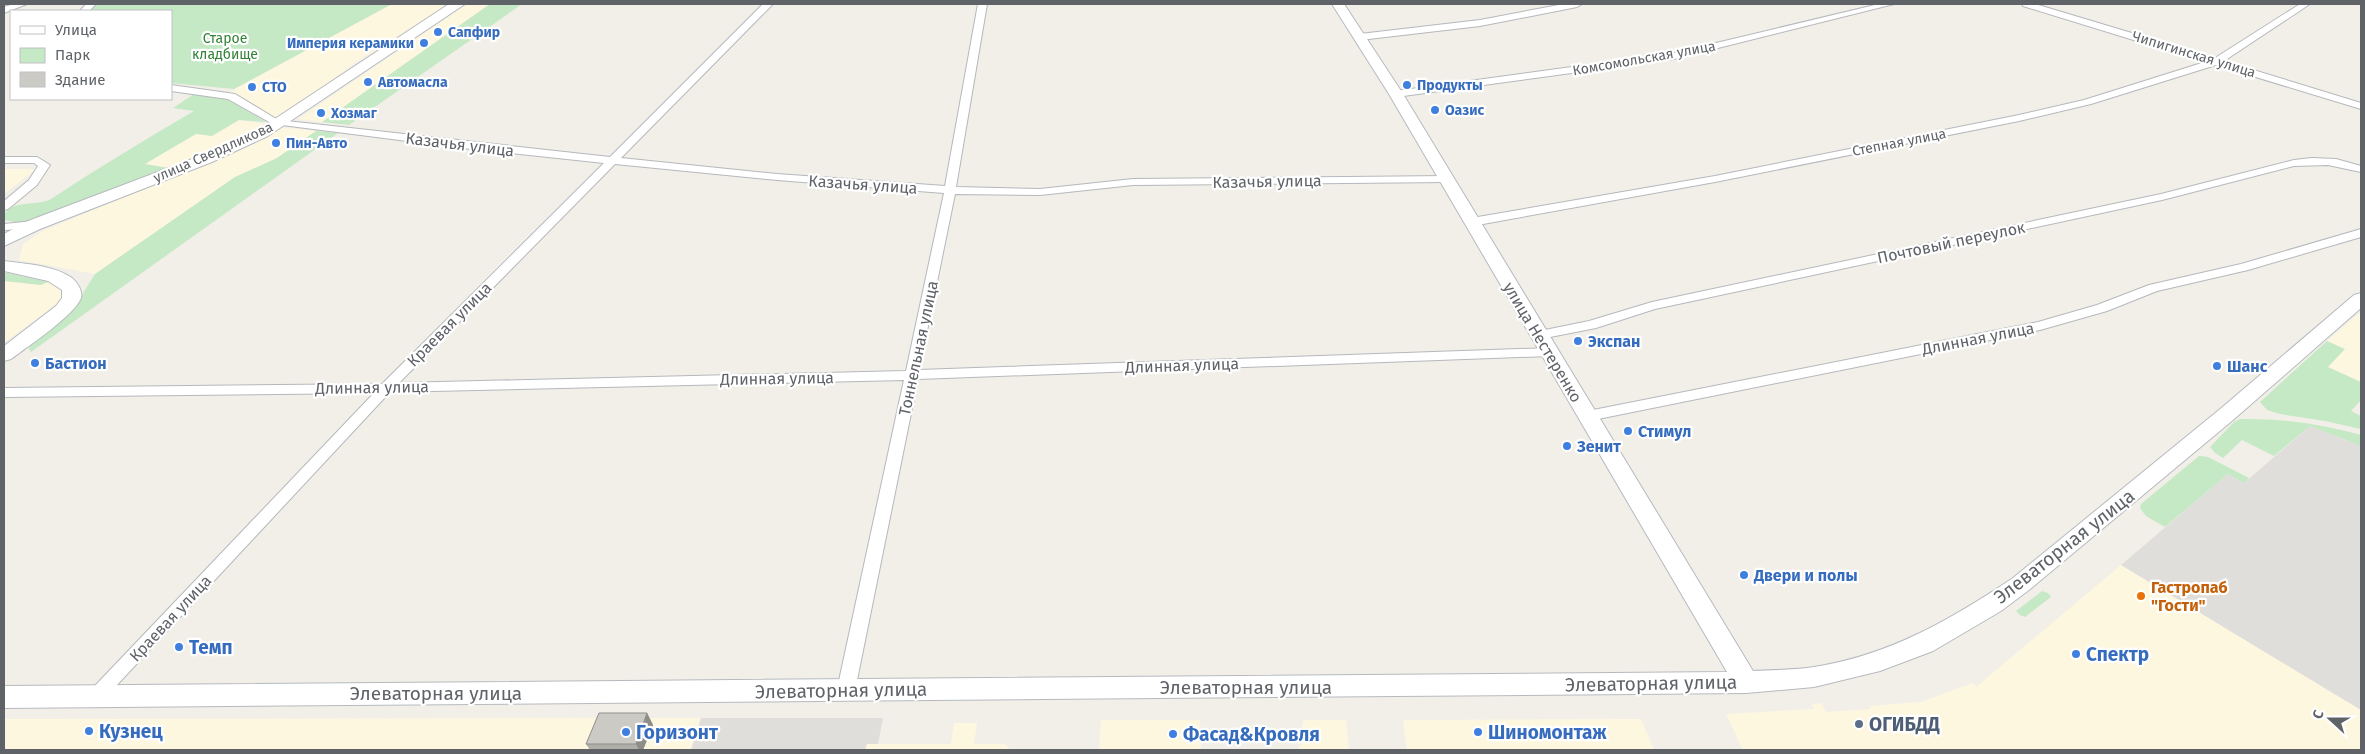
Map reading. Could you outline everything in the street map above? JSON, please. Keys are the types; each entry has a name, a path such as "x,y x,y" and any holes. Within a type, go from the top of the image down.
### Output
{"street":[{"path":"4,10 22,4"},
{"name":"улица Свердликова","path":"4,241 34,224 217,154 280,123 458,4"},
{"name":"Краевая улица","path":"96,696 386,388 768,4"},
{"name":"Тоннельная улица","path":"846,690 950,190 983,4"},
{"name":"улица Нестеренко","path":"1338,4 1396,94 1746,682"},
{"path":"1360,37 1480,23 1577,4"},
{"name":"Комсомольская улица","path":"1396,94 1674,56 1888,4"},
{"name":"Чипигинская улица","path":"2026,4 2361,106"},
{"name":"Степная улица","path":"1472,222 1715,179 2019,118 2087,102 2218,61 2306,4"},
{"path":"172,88 231,96 280,123"},
{"name":"Казачья улица","path":"280,123 777,178 950,190 1040,192 1132,182 1447,179"},
{"name":"Почтовый переулок","path":"1545,343 1591,325 1652,306 2162,197 2311,159 2327,160 2361,169"},
{"path":"4,160 39,160 43,163 44,168 36,178 4,207"},
{"path":"4,227 34,224"},
{"name":"Длинная улица","path":"1588,416 2040,326 2102,308 2152,288 2244,267 2361,233"},
{"path":"4,266 62,279 70,285 73,293 71,301 63,310 4,355"},
{"name":"Элеваторная улица","path":"4,697 1746,682 1814,677 1872,664 1924,644 1986,608 2021,584 2226,415 2361,298"},
{"name":"Длинная улица","path":"4,392 386,388 913,374 1545,343"}],"shaded area":[{"path":"392,4 450,4 356,62 276,121 226,94"},
{"path":"467,4 490,4 322,122 298,119"},
{"path":"239,120 272,125 174,169 144,164 196,133 212,136"},
{"path":"279,127 316,131 277,158 235,177 95,274 19,260 23,244 45,230 252,145"},
{"path":"4,169 36,169 4,194"},
{"path":"4,270 62,284 66,297 4,343"},
{"path":"2361,312 2361,382 2327,367 2327,341"},
{"path":"2310,426 2361,446 2361,710 2121,565 2228,474 2244,483"},
{"path":"2121,565 2361,710 2361,750 1743,750 1726,714 1814,709 1812,704 1821,703 1826,712 1871,709 1869,706 1921,702 1973,683 1976,687"},
{"path":"701,718 691,750 4,750 4,719"},
{"path":"701,718 883,718 878,744 867,744 865,750 691,750"},
{"path":"1641,719 1654,750 1407,750 1403,720"},
{"path":"1101,720 1200,720 1201,750 1099,750"},
{"path":"1303,720 1346,720 1349,750 1297,750 1301,745"},
{"path":"954,723 977,723 974,744 1005,744 1010,750 865,750 867,744 951,744"}],"green space":[{"name":"Старое кладбище","path":"97,4 392,4 234,89 172,83 172,10 91,10"},
{"path":"490,4 522,4 349,125 322,122"},
{"path":"194,94 226,98 266,122 239,120 212,136 196,134 145,164 174,169 34,221 19,223 4,220 6,213 10,209 23,204 51,199 194,111 173,108"},
{"path":"316,131 338,133 31,352 29,349 30,345 77,303 95,274 235,177 277,158"},
{"path":"4,273 48,282 41,285 4,281"},
{"path":"2327,341 2345,349 2328,367 2361,382 2361,400 2351,411 2361,416 2361,429 2280,414 2267,410 2260,402"},
{"path":"2240,419 2301,422 2331,428 2361,435 2361,446 2310,426 2274,456 2242,440 2223,458 2210,447 2234,422"},
{"path":"2199,456 2208,457 2249,478 2244,483 2228,474 2165,527 2146,516 2140,508 2141,504"},
{"path":"2042,591 2048,593 2051,597 2025,617 2016,611"}],"building":[{"path":"599,713 647,713 636,744 586,744"}],"place":[{"name":"Сапфир","path":"438,32"},
{"name":"Империя керамики","path":"424,43"},
{"name":"Автомасла","path":"368,82"},
{"name":"Продукты","path":"1407,85"},
{"name":"СТО","path":"252,87"},
{"name":"Оазис","path":"1435,110"},
{"name":"Хозмаг","path":"321,113"},
{"name":"Пин-Авто","path":"276,143"},
{"name":"Экспан","path":"1578,341"},
{"name":"Бастион","path":"35,363"},
{"name":"Шанс","path":"2217,366"},
{"name":"Стимул","path":"1628,431"},
{"name":"Зенит","path":"1567,446"},
{"name":"Двери и полы","path":"1744,575"},
{"name":"Гастропаб \"Гости\"","path":"2141,596"},
{"name":"Темп","path":"179,647"},
{"name":"Спектр","path":"2076,654"},
{"name":"ОГИБДД","path":"1859,724"},
{"name":"Кузнец","path":"89,731"},
{"name":"Горизонт","path":"626,732"},
{"name":"Шиномонтаж","path":"1478,732"},
{"name":"Фасад&Кровля","path":"1173,734"}]}
